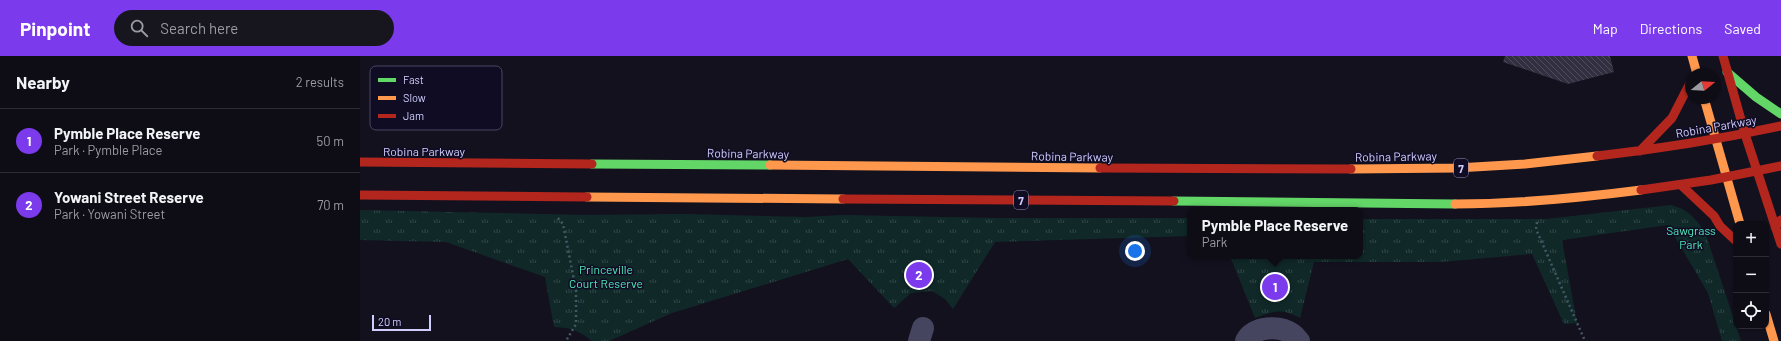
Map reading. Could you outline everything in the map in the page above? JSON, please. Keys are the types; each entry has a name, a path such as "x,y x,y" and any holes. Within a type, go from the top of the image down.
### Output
{"main road":[{"path":"1692,56 1695,68"},
{"path":"1722,56 1757,172 1778,224 1781,244"},
{"path":"1727,72 1756,97 1781,114"},
{"path":"1640,150 1672,118 1685,93"},
{"path":"1706,104 1739,221"},
{"name":"Robina Parkway","path":"360,162 1298,170 1493,166 1640,150 1745,134 1781,126"},
{"name":"7","path":"360,195 1500,204 1570,200 1680,185 1757,172 1781,166"},
{"path":"1680,185 1714,216 1720,226 1733,238"},
{"path":"1769,324 1774,341"}],"street":[{"path":"1246,341 1248,337 1255,332 1268,328 1281,329 1292,334 1299,341"}],"path":[{"path":"555,214 563,224 576,290 576,324 566,341"},
{"path":"1536,229 1585,341"}],"green space":[{"name":"Sawgrass Park","path":"1671,205 1682,209 1691,215 1705,232 1733,317 1733,329 1737,329 1741,341 1722,341 1708,293 1668,225 1562,240 1577,323 1564,324 1532,254 1440,262 1314,262 1300,318 1288,313 1273,312 1255,318 1231,259 1363,259 1363,219 1546,219"},
{"name":"Princeville Court Reserve","path":"360,210 585,215 684,214 806,217 843,215 995,218 1187,218 1187,236 995,242 953,309 945,299 932,291 911,293 894,308 848,259 672,313 609,341 592,341 574,330 554,327 545,277 446,242 360,240"}],"building":[{"path":"1505,56 1610,56 1614,72 1568,84 1503,62"}],"traffic: fast":[{"path":"1727,72 1756,97 1781,114"},
{"path":"592,164 770,165"},
{"path":"1174,201 1455,204"}],"traffic: slow":[{"path":"1692,56 1695,68"},
{"path":"1706,104 1739,221"},
{"path":"1351,169 1457,168 1525,164 1597,156"},
{"path":"770,165 1100,168"},
{"path":"1455,204 1548,200 1641,190"},
{"path":"587,197 843,199"},
{"path":"1769,324 1774,341"}],"traffic: jam":[{"path":"1723,56 1745,134 1781,244"},
{"path":"1640,151 1672,118 1685,93"},
{"path":"1597,156 1690,143 1781,126"},
{"path":"360,162 592,164"},
{"path":"1641,190 1711,180 1781,166"},
{"path":"1100,168 1351,169"},
{"path":"1681,185 1714,216 1720,226 1733,238"},
{"path":"360,195 587,197"},
{"path":"843,199 1174,201"},
{"path":"1775,227 1781,220"}],"place":[{"name":"Yowani Street Reserve","path":"919,275"},
{"name":"Pymble Place Reserve","path":"1275,287"}]}
